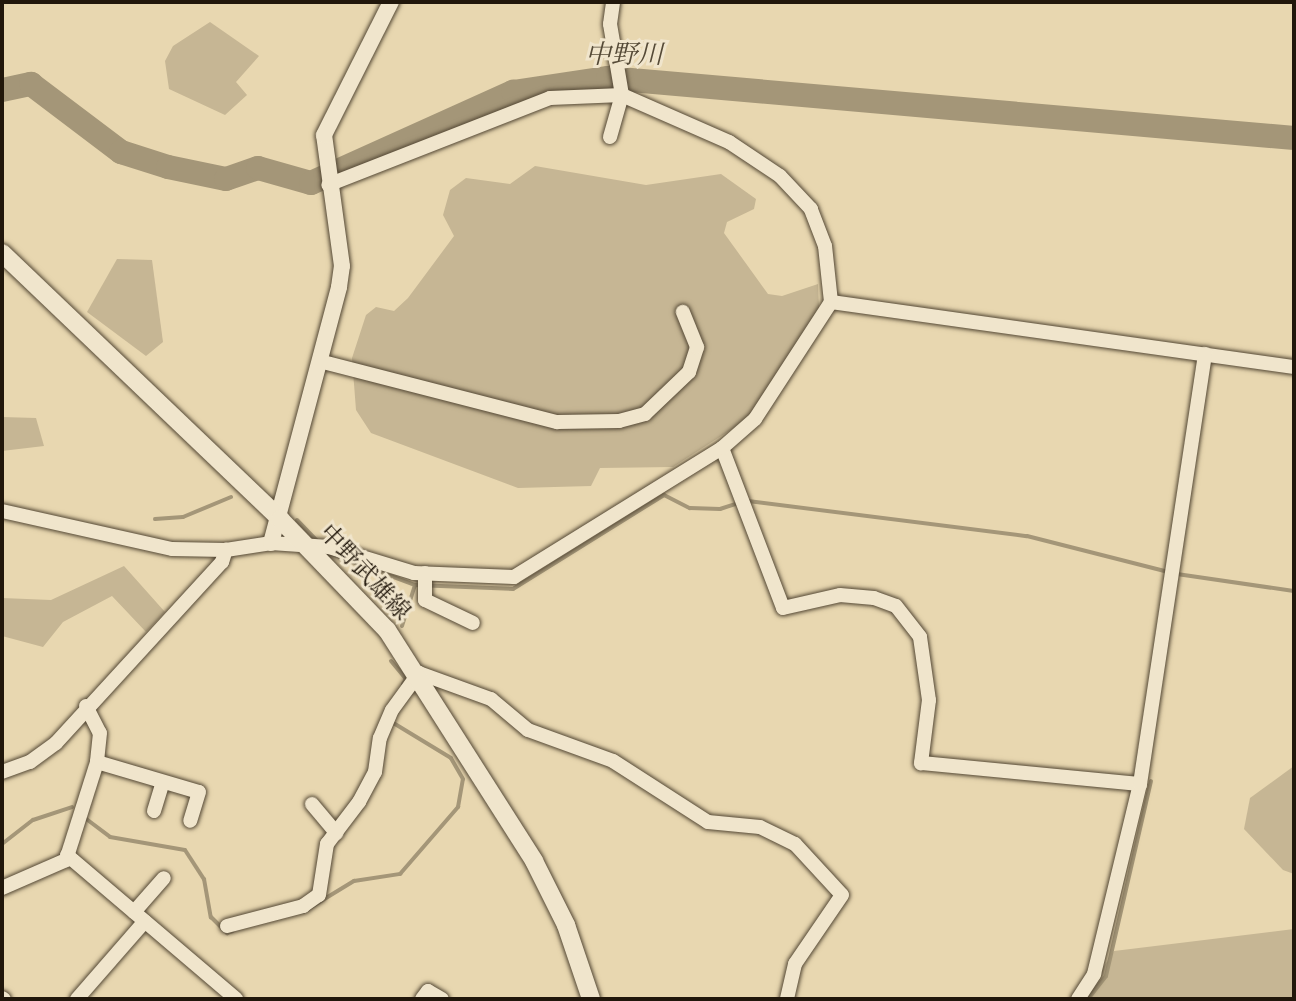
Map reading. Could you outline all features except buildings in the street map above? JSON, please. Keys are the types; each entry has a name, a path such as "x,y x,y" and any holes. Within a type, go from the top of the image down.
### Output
{"main road":[{"name":"中野武雄線","path":"2,253 280,519 387,630 419,673 534,861 566,925 591,999"}],"street":[{"path":"271,543 323,362 342,266 325,165 324,135 391,2"},
{"path":"610,137 622,95 610,24 613,2"},
{"path":"2,511 172,549 226,550 271,543 309,549 329,547 425,573 514,577 722,448 755,419 831,302 825,246 811,209 780,176 729,142 622,95 550,98 328,185"},
{"path":"831,302 1294,367"},
{"path":"323,362 557,422 619,421 645,414 689,372 697,347 683,312"},
{"path":"1078,999 1094,974 1140,784 1205,354"},
{"path":"722,448 783,608 840,595 874,598 896,606 920,637 929,700 921,763 1140,784"},
{"path":"2,772 30,762 56,743 86,706 222,562 226,550"},
{"path":"425,573 425,600 473,623"},
{"path":"227,926 303,906 319,895 321,862 375,772 380,738 392,710 419,673 491,699 528,730 613,761 708,822 760,827 795,844 842,895 795,964 787,999"},
{"path":"2,888 67,855 97,762 100,733 86,706"},
{"path":"97,762 199,792 190,821"},
{"path":"154,811 163,782"},
{"path":"312,804 336,833"},
{"path":"67,855 236,999"},
{"path":"77,999 140,917 164,878"},
{"path":"422,999 428,991 442,999"}],"shaded area":[{"path":"210,22 259,56 236,82 247,95 225,115 169,89 165,61 173,46"},
{"path":"535,166 646,185 721,174 756,199 754,209 727,222 724,233 768,294 782,296 818,284 819,308 746,420 673,467 600,468 591,486 518,488 371,433 356,410 352,358 366,315 376,307 394,311 408,298 454,236 443,215 450,190 466,178 510,184"},
{"path":"117,259 152,260 163,342 146,356 87,312"},
{"path":"2,417 36,418 44,446 2,451"},
{"path":"124,566 165,612 146,632 112,596 63,622 43,647 2,636 2,598 51,600"},
{"path":"1294,766 1294,874 1283,870 1244,829 1250,798"},
{"path":"1294,929 1294,999 1082,999 1114,951"}],"waterway":[{"name":"中野川","path":"2,90 31,84 121,152 168,167 226,179 258,168 311,183 513,92 608,78 1294,138"},
{"path":"329,553 415,585 513,589 664,495 690,508 720,509 739,503"},
{"path":"155,519 183,517 231,497"},
{"path":"748,501 1027,536 1168,572"},
{"path":"297,520 317,541"},
{"path":"1177,574 1294,591"},
{"path":"402,626 415,585"},
{"path":"391,661 406,679 403,684"},
{"path":"303,912 354,881 400,874 458,807 463,779 451,758 395,724"},
{"path":"1088,999 1106,976 1151,781"},
{"path":"2,844 33,820 72,807"},
{"path":"85,818 110,837 185,850 204,879 211,917 227,933 233,931"}]}
